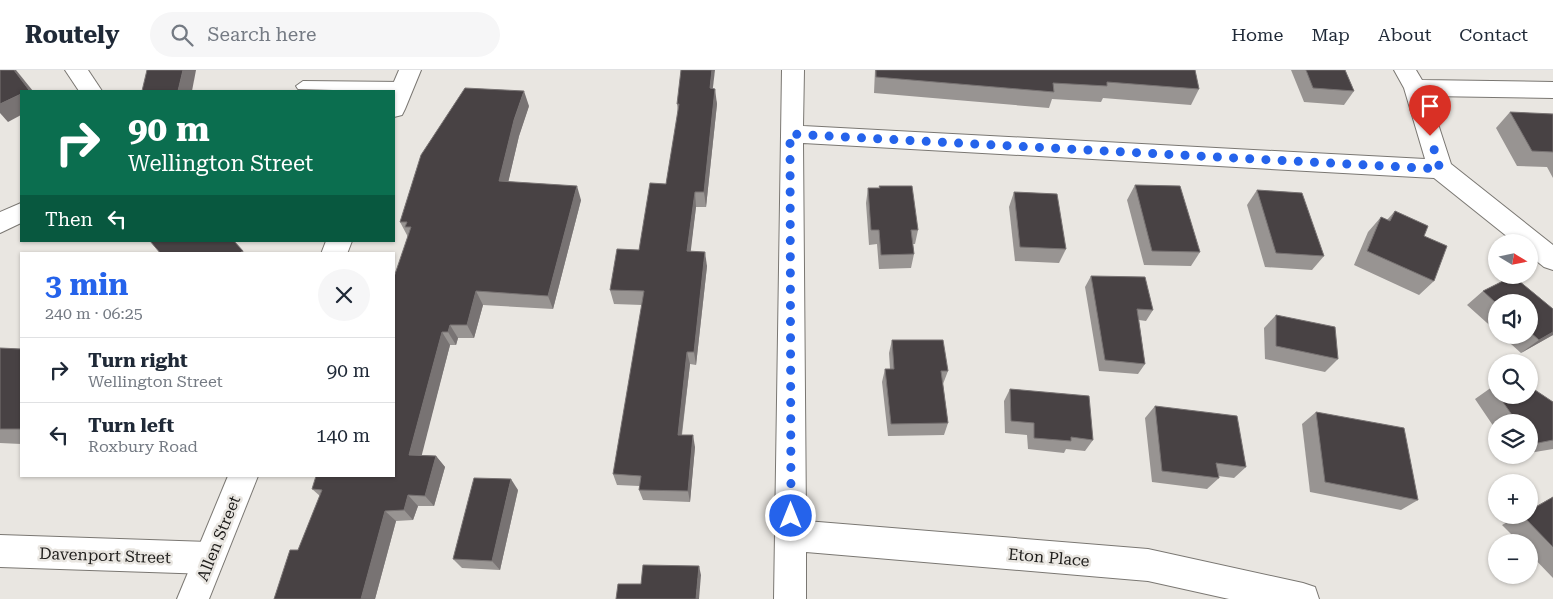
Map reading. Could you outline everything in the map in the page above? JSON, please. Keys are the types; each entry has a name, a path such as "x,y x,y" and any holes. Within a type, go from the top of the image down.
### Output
{"street":[{"path":"76,70 90,90"},
{"path":"790,599 790,134 793,70"},
{"path":"395,106 406,78"},
{"path":"1553,90 1410,79 1440,169 1553,260"},
{"path":"790,134 1440,169"},
{"name":"Allen Street","path":"193,599 243,477"},
{"name":"Eton Place","path":"791,535 1148,566 1303,599"},
{"name":"Davenport Street","path":"0,551 209,558"}],"lane":[{"path":"303,86 406,78"}],"building":[{"path":"0,70 14,70 29,90 20,90 20,94 0,104"},
{"path":"147,70 183,70 178,90 142,90"},
{"path":"681,70 712,70 710,88 715,89 704,192 695,192 687,251 705,252 694,352 687,352 678,435 693,435 688,491 639,490 641,476 613,474 644,291 610,290 617,249 639,250 650,183 666,184 679,104 677,104"},
{"path":"876,70 1195,70 1199,89 1107,82 1107,86 1053,83 1054,92 876,77"},
{"path":"1306,70 1345,70 1354,91 1313,88"},
{"path":"465,88 524,91 514,120 499,181 577,186 548,296 476,291 467,325 450,325 448,332 442,332 409,455 436,456 425,496 408,495 404,510 385,511 361,599 274,599 290,550 298,550 322,490 312,489 316,477 395,477 395,274 411,227 405,227 407,222 400,222 421,155"},
{"path":"1510,112 1553,114 1553,152 1532,151"},
{"path":"1135,185 1180,186 1200,252 1152,251"},
{"path":"879,186 912,186 918,230 911,230 914,254 881,255 879,230 871,230 868,188 880,188"},
{"path":"1257,190 1302,193 1324,256 1276,253"},
{"path":"1014,192 1057,194 1066,249 1020,247"},
{"path":"1395,211 1428,226 1424,236 1447,246 1434,281 1367,251 1381,217 1390,221"},
{"path":"151,242 235,242 243,251 241,252 159,252"},
{"path":"1091,276 1145,277 1153,310 1137,309 1145,364 1105,360"},
{"path":"1497,284 1523,284 1535,294 1488,294 1488,296 1483,291"},
{"path":"1538,297 1553,309 1553,332 1539,340"},
{"path":"1276,315 1335,327 1338,359 1276,346"},
{"path":"892,340 943,340 948,371 941,371 948,423 891,424 885,369 894,369"},
{"path":"0,348 20,349 20,429 0,429"},
{"path":"1010,389 1089,396 1093,440 1071,437 1071,441 1034,438 1034,423 1011,421"},
{"path":"1538,392 1553,402 1553,440 1538,443 1538,414 1511,414 1504,404 1538,404"},
{"path":"1155,406 1237,416 1246,467 1216,463 1219,478 1162,471"},
{"path":"1316,412 1404,428 1418,500 1325,482"},
{"path":"474,478 511,479 492,561 453,559"},
{"path":"1553,497 1553,547 1531,524 1538,524 1538,506"},
{"path":"643,565 699,566 696,599 616,599 618,584 641,584"}],"route":[{"path":"791,516 790,134 1440,169 1430,136"}]}
